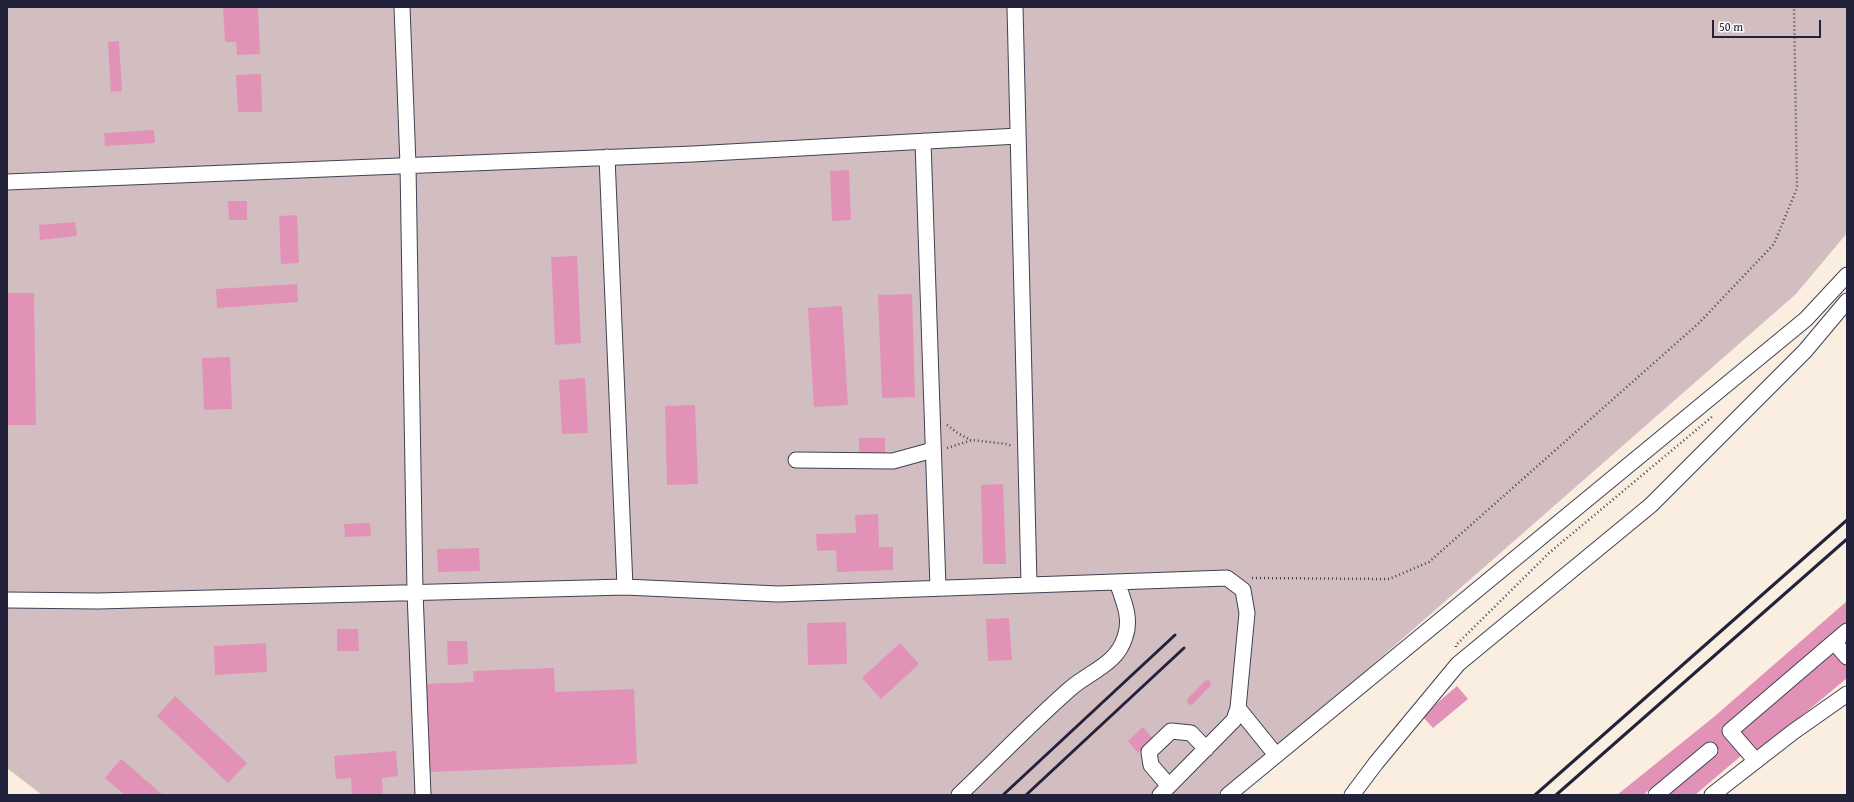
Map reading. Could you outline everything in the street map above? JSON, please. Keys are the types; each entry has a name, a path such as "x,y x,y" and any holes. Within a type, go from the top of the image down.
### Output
{"street":[{"path":"402,7 408,164 416,592 423,795"},
{"path":"1015,7 1029,584"},
{"path":"7,182 408,164 607,157 1018,136"},
{"path":"923,141 938,588"},
{"path":"607,157 625,587"},
{"path":"1228,795 1806,319 1847,275"},
{"path":"1352,795 1376,763 1458,664 1650,505 1805,351 1847,301"},
{"path":"796,460 893,461 933,450"},
{"path":"7,600 98,601 625,587 778,594 1227,578 1243,590 1246,613 1238,708 1234,720 1206,749 1164,791 1151,765 1149,752 1171,731 1191,733 1206,749"},
{"path":"958,795 1072,687 1109,662 1119,652 1129,621 1117,582"},
{"path":"1756,761 1730,731 1847,631"},
{"path":"1834,642 1847,657"},
{"path":"1712,795 1847,694"},
{"path":"1238,708 1276,755"},
{"path":"1656,795 1710,750"}],"path":[{"path":"1250,578 1389,579 1428,562 1699,324 1774,244 1797,188 1794,7"},
{"path":"932,409 944,422 959,434 972,440 1006,444 1026,452"},
{"path":"1458,664 1456,645 1549,553 1716,414"},
{"path":"933,450 947,449 972,440"}],"shaded area":[{"path":"7,7 1847,7 1847,233 1796,294 1224,795 42,795 7,768"}],"building":[{"path":"223,7 258,7 260,54 237,55 236,42 225,42"},
{"path":"119,41 122,91 111,92 108,42"},
{"path":"261,74 262,112 238,112 236,75"},
{"path":"154,130 155,143 105,146 104,133"},
{"path":"849,170 851,220 832,221 830,171"},
{"path":"228,201 247,201 247,220 229,220"},
{"path":"297,215 299,263 281,264 279,216"},
{"path":"75,222 77,236 40,240 39,225"},
{"path":"577,256 581,343 555,345 551,257"},
{"path":"297,284 298,302 217,308 216,289"},
{"path":"7,293 34,293 36,425 8,425"},
{"path":"912,294 915,397 882,398 878,295"},
{"path":"842,306 848,405 814,407 808,308"},
{"path":"230,357 232,409 204,410 202,358"},
{"path":"585,378 588,433 562,434 559,380"},
{"path":"695,405 698,484 667,485 665,406"},
{"path":"859,438 885,438 885,455 859,455"},
{"path":"1003,484 1006,564 983,564 981,485"},
{"path":"878,514 879,547 893,547 893,570 837,572 836,550 817,551 816,534 856,533 855,515"},
{"path":"370,523 371,536 345,537 344,524"},
{"path":"479,548 480,571 438,572 437,549"},
{"path":"1847,601 1847,623 1722,731 1742,755 1695,795 1668,795 1719,751 1710,741 1643,795 1617,795 1715,716"},
{"path":"1009,618 1012,660 988,661 986,619"},
{"path":"846,622 847,664 808,665 807,623"},
{"path":"337,629 358,629 359,651 337,651"},
{"path":"447,641 467,641 468,664 448,665"},
{"path":"266,643 267,672 215,675 214,646"},
{"path":"900,643 919,664 881,699 862,678"},
{"path":"1835,651 1847,665 1847,678 1756,754 1737,733"},
{"path":"554,668 555,692 634,689 637,764 429,772 425,684 474,682 473,671"},
{"path":"1206,680 1210,681 1211,685 1192,705 1188,704 1187,699"},
{"path":"1457,686 1468,699 1433,728 1422,716"},
{"path":"175,696 247,763 228,783 157,716"},
{"path":"1143,727 1153,739 1138,753 1128,741"},
{"path":"396,751 398,776 382,778 383,795 352,795 351,778 336,779 334,756"},
{"path":"121,759 163,795 125,795 105,778"}],"railway":[{"path":"1535,795 1847,520"},
{"path":"1556,795 1847,539"},
{"path":"1003,795 1175,635"},
{"path":"1026,795 1184,648"}]}
